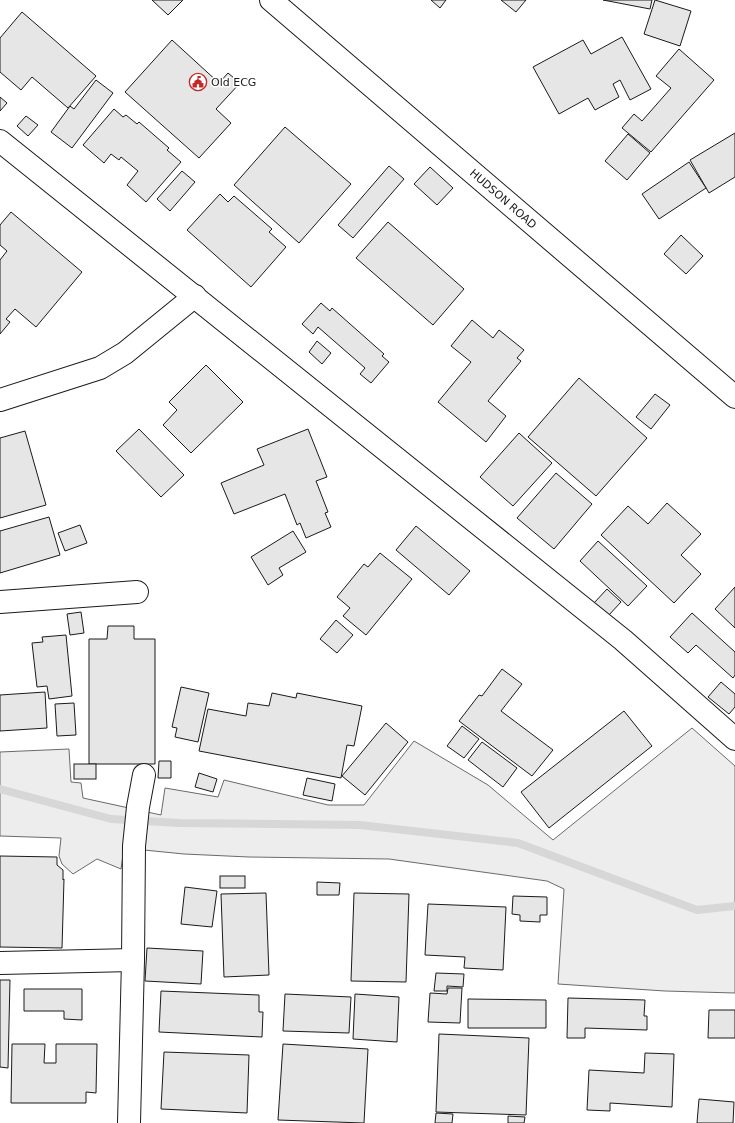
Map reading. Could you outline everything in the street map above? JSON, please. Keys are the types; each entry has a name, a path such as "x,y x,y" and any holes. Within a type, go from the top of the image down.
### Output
{"street":[{"name":"HUDSON ROAD","path":"271,0 735,397"},
{"path":"0,140 623,640 735,739"},
{"path":"0,400 100,368 125,353 195,296"},
{"path":"0,602 137,592"},
{"path":"130,1123 134,846 138,807 144,775"},
{"path":"0,963 133,960"}],"shaded area":[{"path":"692,728 735,766 735,993 665,991 558,984 564,889 547,881 389,859 249,857 184,854 124,848 121,869 97,859 73,874 62,864 59,856 61,838 0,836 0,752 69,749 71,782 81,783 83,798 161,815 165,788 218,797 224,780 328,805 364,805 414,741 488,785 553,840"}],"building":[{"path":"152,0 183,0 168,15"},
{"path":"431,0 446,0 440,8"},
{"path":"501,0 526,0 516,12"},
{"path":"603,0 652,0 650,9"},
{"path":"655,0 691,11 680,46 644,34"},
{"path":"22,12 96,76 68,108 32,77 21,90 0,72 0,38"},
{"path":"622,37 651,89 630,100 620,80 613,84 619,97 595,110 588,98 559,114 533,67 583,40 591,54"},
{"path":"172,40 219,83 228,73 240,83 216,109 231,123 199,158 125,92"},
{"path":"679,49 714,80 651,152 622,128 634,114 642,121 671,88 656,76"},
{"path":"96,80 113,93 72,148 51,132 70,106 74,109"},
{"path":"0,97 7,103 0,111"},
{"path":"114,109 123,117 126,115 137,124 139,122 169,148 167,150 181,162 146,202 127,185 138,171 121,157 119,160 111,154 104,163 83,145"},
{"path":"26,116 38,125 28,136 17,126"},
{"path":"285,127 351,184 299,243 234,185"},
{"path":"735,133 735,177 709,193 690,160"},
{"path":"628,134 650,153 627,180 605,161"},
{"path":"689,162 706,188 659,219 642,194"},
{"path":"389,166 404,179 353,238 338,225"},
{"path":"430,167 453,188 437,205 414,184"},
{"path":"182,171 195,182 170,211 157,199"},
{"path":"220,194 228,202 234,196 272,229 269,232 286,247 251,287 187,230"},
{"path":"11,212 82,272 36,327 15,309 6,319 10,322 0,334 0,260 7,251 0,245 0,225"},
{"path":"388,222 464,289 433,325 356,258"},
{"path":"681,235 703,256 686,274 664,254"},
{"path":"321,303 330,311 332,308 384,354 382,356 389,362 371,383 360,374 365,368 318,327 313,334 302,324"},
{"path":"472,320 493,338 499,330 524,350 517,358 521,361 488,401 506,416 486,442 438,402 471,362 451,346"},
{"path":"317,341 331,353 322,364 309,352"},
{"path":"206,365 243,402 191,453 163,425 177,410 169,402"},
{"path":"579,378 647,438 596,496 528,437"},
{"path":"655,394 670,405 651,429 636,417"},
{"path":"139,429 184,475 161,497 116,451"},
{"path":"308,429 327,477 316,481 328,512 325,513 331,527 306,538 300,523 297,525 285,494 234,514 221,483 264,465 257,449"},
{"path":"25,431 46,505 0,518 0,438"},
{"path":"519,433 552,463 513,506 480,477"},
{"path":"556,473 592,504 554,549 517,518"},
{"path":"667,503 701,534 681,555 701,574 674,603 601,535 628,506 648,524"},
{"path":"49,517 60,555 0,573 0,531"},
{"path":"80,525 87,543 65,551 58,533"},
{"path":"416,526 470,571 449,595 396,550"},
{"path":"293,531 306,552 279,568 283,575 268,585 251,557"},
{"path":"598,541 647,586 628,606 580,561"},
{"path":"380,553 412,579 366,635 343,616 350,608 337,597 364,564 368,567"},
{"path":"735,587 735,628 715,609"},
{"path":"607,589 621,602 608,616 594,603"},
{"path":"81,612 84,633 70,635 67,614"},
{"path":"692,613 735,652 735,675 733,678 696,645 688,653 670,637"},
{"path":"336,620 353,635 337,653 320,639"},
{"path":"108,626 134,626 134,639 155,639 155,764 89,764 89,639 107,639"},
{"path":"66,635 72,696 49,699 47,686 37,687 32,643 43,642 42,637"},
{"path":"502,669 522,684 501,711 553,750 532,776 459,721 479,695 482,696"},
{"path":"721,682 735,694 735,707 729,714 708,697"},
{"path":"181,687 209,693 198,742 175,737 177,728 172,727"},
{"path":"45,692 47,728 0,731 0,695"},
{"path":"272,693 296,698 297,693 362,706 354,746 347,745 341,778 199,751 208,709 246,716 248,703 269,706"},
{"path":"74,703 76,735 57,736 55,704"},
{"path":"624,711 652,746 549,828 521,792"},
{"path":"386,723 408,742 365,795 342,776"},
{"path":"462,726 479,739 464,758 447,746"},
{"path":"482,742 517,768 503,787 468,760"},
{"path":"159,761 171,761 171,778 158,778"},
{"path":"74,764 96,764 96,779 74,779"},
{"path":"199,773 217,779 213,792 195,787"},
{"path":"307,778 335,784 332,801 303,795"},
{"path":"0,856 57,857 57,865 63,870 63,880 64,879 62,948 0,947"},
{"path":"220,876 245,876 245,888 220,888"},
{"path":"317,882 340,883 339,895 317,895"},
{"path":"185,887 217,891 212,927 181,924"},
{"path":"266,893 269,975 224,977 221,894"},
{"path":"354,893 409,894 406,982 351,981"},
{"path":"513,896 547,897 547,915 540,915 540,922 520,921 520,915 512,914"},
{"path":"428,904 506,907 503,970 464,968 465,957 425,955"},
{"path":"147,948 203,951 201,984 145,981"},
{"path":"436,973 464,974 463,987 447,986 447,991 434,991"},
{"path":"0,980 10,980 8,1068 0,1067"},
{"path":"448,988 462,988 460,1023 428,1022 430,993 447,994"},
{"path":"24,989 82,989 82,1020 64,1019 64,1011 24,1011"},
{"path":"161,991 259,995 259,1012 263,1012 262,1037 159,1032"},
{"path":"285,994 351,997 349,1033 283,1031"},
{"path":"355,994 399,997 397,1042 353,1039"},
{"path":"568,998 645,1000 644,1016 647,1016 647,1030 585,1028 585,1038 567,1038"},
{"path":"468,999 546,1000 546,1028 468,1028"},
{"path":"709,1010 735,1010 735,1038 708,1038"},
{"path":"439,1034 529,1038 526,1115 436,1112"},
{"path":"12,1044 45,1044 44,1063 56,1063 56,1044 97,1044 96,1093 86,1092 86,1103 11,1103"},
{"path":"283,1044 368,1049 364,1123 278,1120"},
{"path":"164,1052 249,1055 247,1113 161,1109"},
{"path":"645,1053 674,1054 672,1107 610,1103 610,1111 587,1110 589,1070 644,1073"},
{"path":"699,1099 734,1102 733,1123 697,1123"},
{"path":"436,1113 453,1114 452,1123 435,1123"},
{"path":"508,1116 525,1117 524,1123 508,1123"}],"waterway":[{"path":"0,789 111,819 179,823 360,825 518,843 697,910 735,906"}],"place":[{"name":"Old ECG","path":"198,82"}]}
